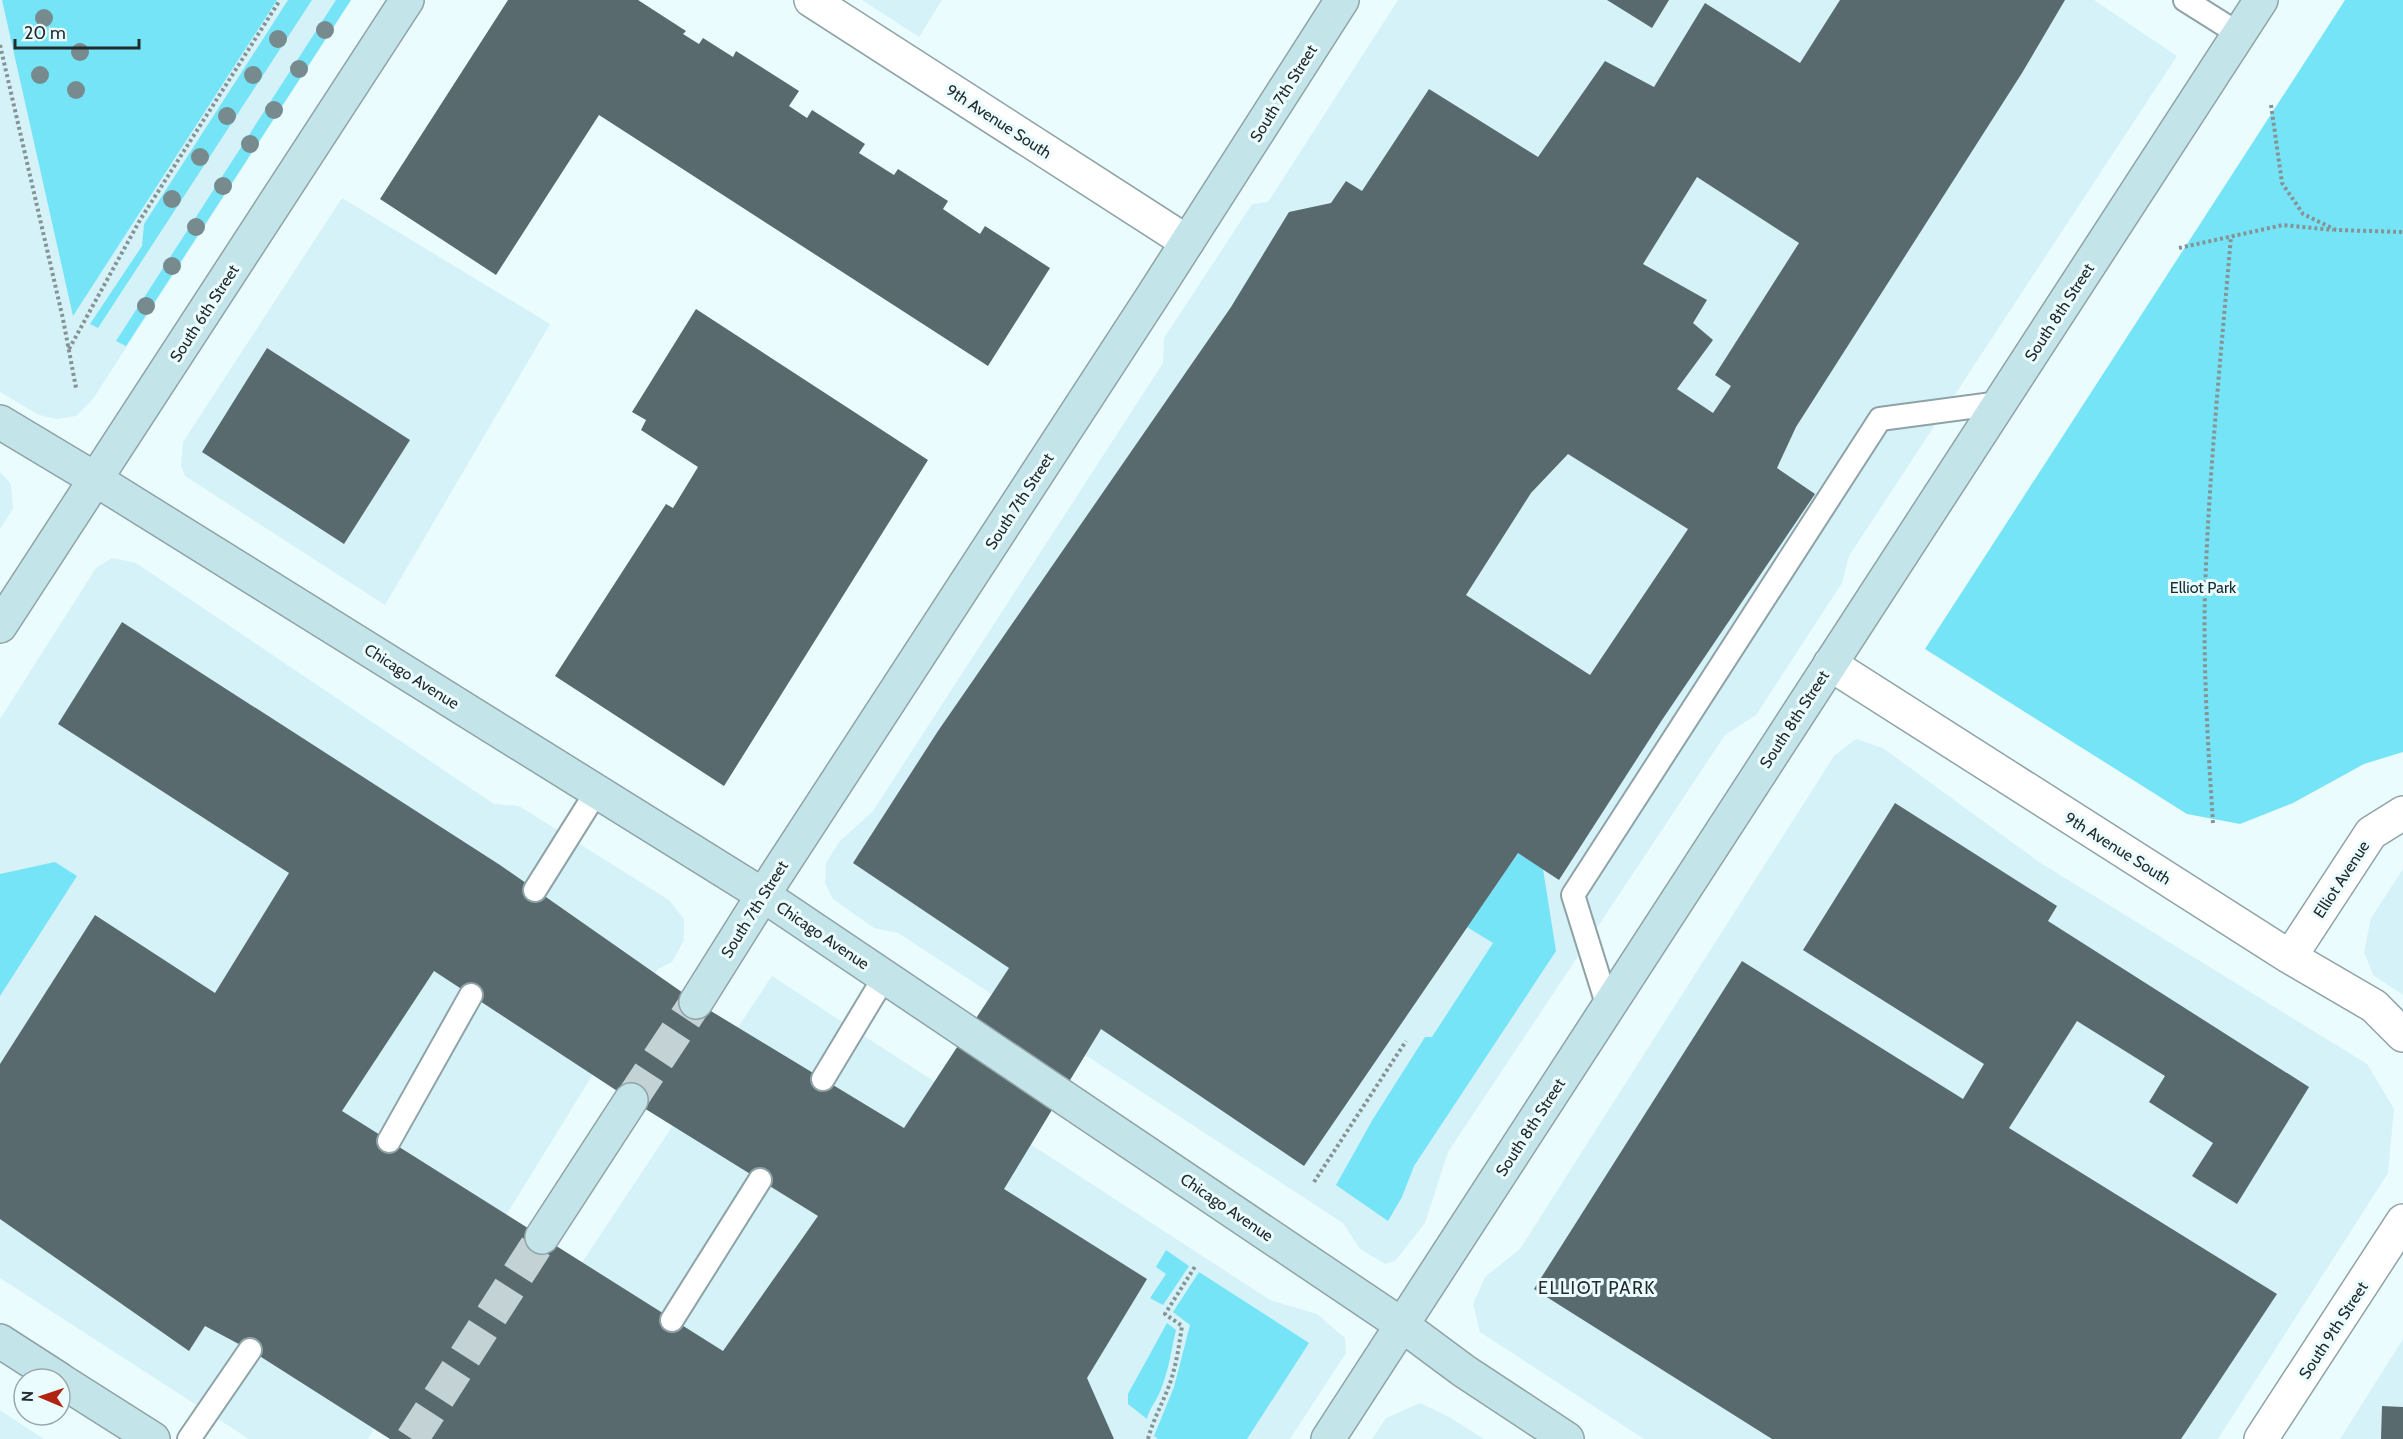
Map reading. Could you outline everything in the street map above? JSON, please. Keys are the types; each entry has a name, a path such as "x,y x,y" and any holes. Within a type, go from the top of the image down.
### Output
{"main road":[{"name":"South 6th Street","path":"0,626 407,0"},
{"name":"South 7th Street","path":"696,1002 1342,0"},
{"name":"South 8th Street","path":"1328,1439 2261,0"},
{"name":"Chicago Avenue","path":"0,422 95,478 763,895 1402,1325 1464,1371 1567,1439"},
{"path":"542,1237 631,1100"},
{"path":"0,1341 41,1367"},
{"path":"72,1387 153,1439"}],"street":[{"name":"9th Avenue South","path":"811,0 1187,242"},
{"name":"9th Avenue South","path":"1830,664 2290,957 2374,1006 2403,1035"},
{"name":"Elliot Avenue","path":"2290,957 2371,833 2403,813"},
{"name":"South 9th Street","path":"2261,1439 2403,1221"}],"lane":[{"path":"2185,0 2239,34"},
{"path":"1608,1007 1573,895 1873,429 1880,419 2000,403"},
{"path":"535,890 597,791"},
{"path":"823,1079 885,976"},
{"path":"389,1141 471,995"},
{"path":"672,1320 760,1180"},
{"path":"189,1439 250,1350"}],"path":[{"path":"69,349 140,220 280,0"},
{"path":"0,45 76,388"},
{"path":"2271,105 2282,183 2303,214 2336,230"},
{"path":"2179,248 2283,225 2336,230 2403,232"},
{"path":"2213,823 2206,718 2205,592 2214,427 2231,236"},
{"path":"1314,1182 1406,1041"},
{"path":"1148,1439 1153,1420 1169,1384 1182,1326 1165,1314 1196,1265"}],"shaded area":[{"path":"0,0 351,0 93,399 76,416 57,419 39,415 0,392"},
{"path":"862,0 942,0 919,37"},
{"path":"1398,0 2094,0 2177,56 1849,556 1842,583 1756,715 1725,735 1448,1152 1425,1223 1395,1261 1385,1264 1360,1249 1343,1223 898,933 874,928 833,899 825,883 826,863 839,842 873,811 1163,363 1164,338 1252,204 1268,202"},
{"path":"342,198 550,324 385,605 185,476 181,465 183,442"},
{"path":"0,472 11,484 13,509 0,529"},
{"path":"112,558 136,563 494,804 519,806 669,900 684,919 684,940 672,962 658,969 368,1439 249,1439 0,1278 0,719 96,568"},
{"path":"1856,739 1883,748 2039,862 2367,1064 2394,1109 2388,1173 2218,1439 1644,1439 1480,1332 1473,1304 1485,1277 1520,1249 1834,756"},
{"path":"2403,869 2403,995 2373,975 2364,952 2371,918"},
{"path":"772,976 1270,1300 1317,1314 1345,1338 1346,1353 1290,1439 465,1439"},
{"path":"2403,1339 2403,1439 2340,1439"},
{"path":"1420,1403 1449,1417 1484,1439 1372,1439 1386,1418"},
{"path":"0,1410 12,1418 12,1427 26,1427 44,1439 0,1439"}],"green space":[{"path":"2,0 277,0 73,316"},
{"path":"288,0 312,0 98,328 90,324 142,246 144,224"},
{"path":"336,0 351,0 126,346 116,341"},
{"name":"Elliot Park","path":"2345,0 2403,0 2403,752 2364,764 2293,803 2240,824 2187,814 1925,649"},
{"path":"1518,853 1543,869 1556,951 1414,1166 1402,1197 1388,1221 1336,1185 1373,1119 1425,1037 1432,1037 1493,943 1467,927"},
{"path":"55,862 77,876 0,996 0,874"},
{"path":"1166,1250 1189,1266 1163,1305 1150,1298 1166,1274 1156,1267"},
{"path":"1199,1272 1309,1343 1247,1439 1158,1439 1154,1436 1174,1387 1190,1325 1173,1312"},
{"path":"1167,1323 1176,1330 1165,1379 1147,1419 1128,1404 1128,1394"}],"building":[{"path":"508,0 638,0 686,31 683,34 699,44 703,38 733,57 736,51 799,91 789,106 807,118 812,110 865,144 859,153 894,175 898,169 948,201 943,209 980,234 985,226 1050,268 988,366 599,115 496,275 380,199"},
{"path":"1607,0 1669,0 1652,28"},
{"path":"1840,0 2065,0 2022,73 1796,427 1777,468 1815,494 1662,720 1559,880 1518,853 1304,1166 1101,1029 1004,1189 1147,1279 1087,1378 1114,1439 390,1439 250,1350 205,1326 189,1351 0,1219 0,1064 95,915 215,993 289,873 58,724 122,622 500,865 696,1002 904,1128 1009,968 853,863 938,731 1231,307 1289,212 1331,203 1346,181 1362,191 1429,89 1538,157 1605,61 1654,87 1705,3 1800,63","holes":["1697,177 1799,243 1715,375 1731,386 1713,413 1677,389 1713,340 1693,323 1707,300 1643,264","1568,454 1688,529 1590,675 1466,595 1531,493","434,971 631,1100 818,1216 723,1351 342,1111"]},
{"path":"696,309 928,460 724,786 555,676 666,504 673,508 698,467 641,430 646,420 632,412"},
{"path":"267,348 410,440 344,544 202,452"},
{"path":"1895,803 2057,906 2048,921 2309,1087 2237,1204 2192,1176 2213,1143 2149,1102 2165,1076 2077,1021 2009,1128 2277,1294 2181,1439 1772,1439 1534,1289 1742,961 1963,1099 1984,1064 1803,950"},
{"path":"2382,1406 2403,1407 2403,1439 2381,1439"}],"tunnel":[{"path":"631,1100 696,1002"},
{"path":"412,1439 542,1237"}],"district":[{"name":"ELLIOT PARK","path":"1597,1288"}]}
